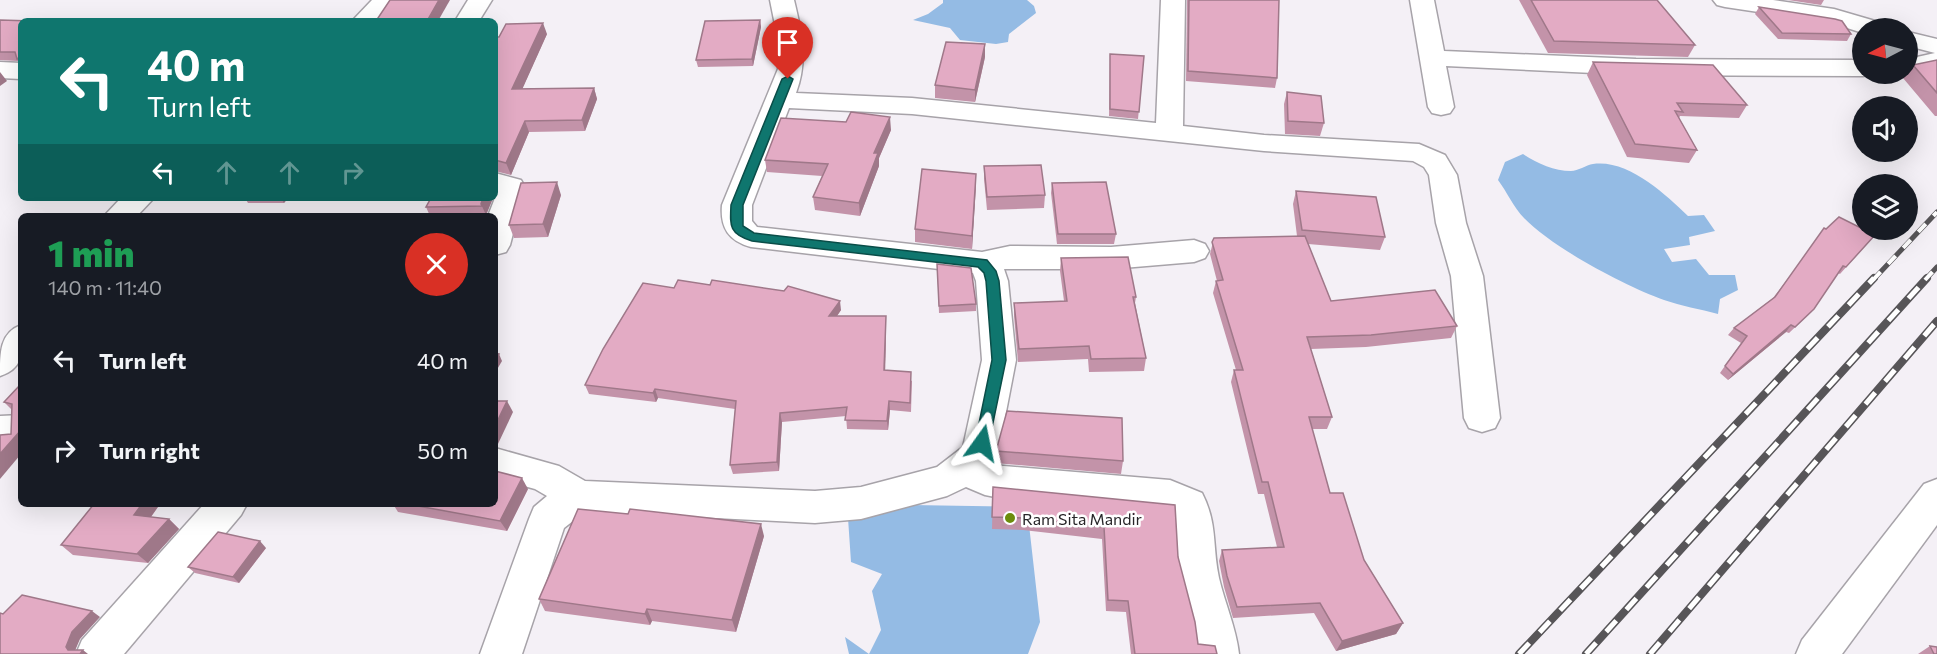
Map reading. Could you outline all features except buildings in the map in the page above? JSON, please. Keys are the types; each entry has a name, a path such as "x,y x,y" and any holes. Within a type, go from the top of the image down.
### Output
{"street":[{"path":"367,18 385,0"},
{"path":"469,18 480,0"},
{"path":"782,0 792,42 793,59 737,205 736,226 740,232 752,237 982,263 1010,257 1111,258 1194,251"},
{"path":"1169,134 1173,0"},
{"path":"1422,0 1441,106"},
{"path":"1725,0 1824,15 1852,22"},
{"path":"1918,41 1937,46"},
{"path":"1432,58 1636,67 1852,68"},
{"path":"1918,65 1937,60"},
{"path":"0,70 18,71"},
{"path":"779,100 912,106 1169,134 1419,153 1435,161 1443,175 1451,223 1467,276 1482,418"},
{"path":"498,183 512,187 498,235"},
{"path":"122,213 136,201"},
{"path":"501,654 548,519 564,503 579,497 804,507 842,505 912,491 946,480 965,468 979,453 999,360 992,281 990,271 982,263"},
{"path":"0,363 18,341"},
{"path":"0,430 18,429"},
{"path":"498,464 546,477 579,497"},
{"path":"965,468 985,479 1005,483 1170,496 1189,504 1196,519 1197,569 1215,627 1218,654"},
{"path":"1817,654 1937,495"},
{"path":"97,654 225,507"}],"water":[{"path":"943,0 1027,0 1034,6 1036,13 1009,34 1008,42 996,44 960,40 950,28 913,20 928,14 943,3"},
{"path":"1523,154 1546,166 1565,171 1574,171 1593,164 1619,167 1645,180 1688,216 1704,215 1715,231 1689,237 1690,245 1664,249 1672,262 1696,259 1709,275 1735,275 1738,290 1720,299 1718,314 1670,302 1610,276 1553,242 1524,218 1498,180 1505,162"},
{"path":"911,505 1027,507 1040,622 1028,654 869,654 881,630 872,591 882,574 851,562 848,518"},
{"path":"845,637 869,654 849,654"}],"railway":[{"path":"1873,280 1937,212"},
{"path":"1925,280 1937,267"},
{"path":"1519,654 1874,278"},
{"path":"1586,654 1927,278"},
{"path":"1650,654 1937,321"}],"place":[{"name":"Ram Sita Mandir","path":"1010,518"}],"route":[{"path":"788,79 737,205 736,226 740,232 752,237 982,263 990,271 992,281 999,360 982,443"}]}
